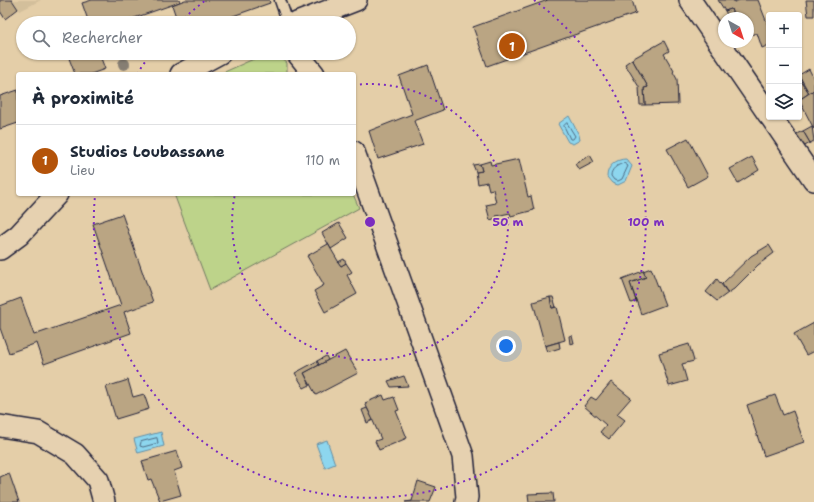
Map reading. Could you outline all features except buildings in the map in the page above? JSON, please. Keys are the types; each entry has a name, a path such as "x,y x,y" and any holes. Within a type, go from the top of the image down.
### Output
{"street":[{"path":"314,16 356,0"},
{"path":"690,0 766,110"},
{"path":"185,72 207,60"},
{"path":"303,60 312,72"},
{"path":"773,120 814,180"},
{"path":"356,158 463,456 467,497 466,502"},
{"path":"0,249 19,235 55,196"},
{"path":"0,426 38,432 75,454 98,480 104,502"}],"lane":[{"path":"280,0 286,16"}],"shaded area":[{"path":"12,0 41,0 20,11"}],"green space":[{"path":"251,60 283,60 287,63 287,72 224,72"},
{"path":"175,196 354,196 359,208 210,290"}],"water":[{"path":"569,116 580,140 573,144 568,142 558,124"},
{"path":"626,159 632,166 626,181 618,185 612,183 607,177 610,166 619,160"},
{"path":"161,432 164,446 138,453 134,439"},
{"path":"327,440 335,464 325,468 316,444"}],"place":[{"name":"Studios Loubassane","path":"512,46"}]}
